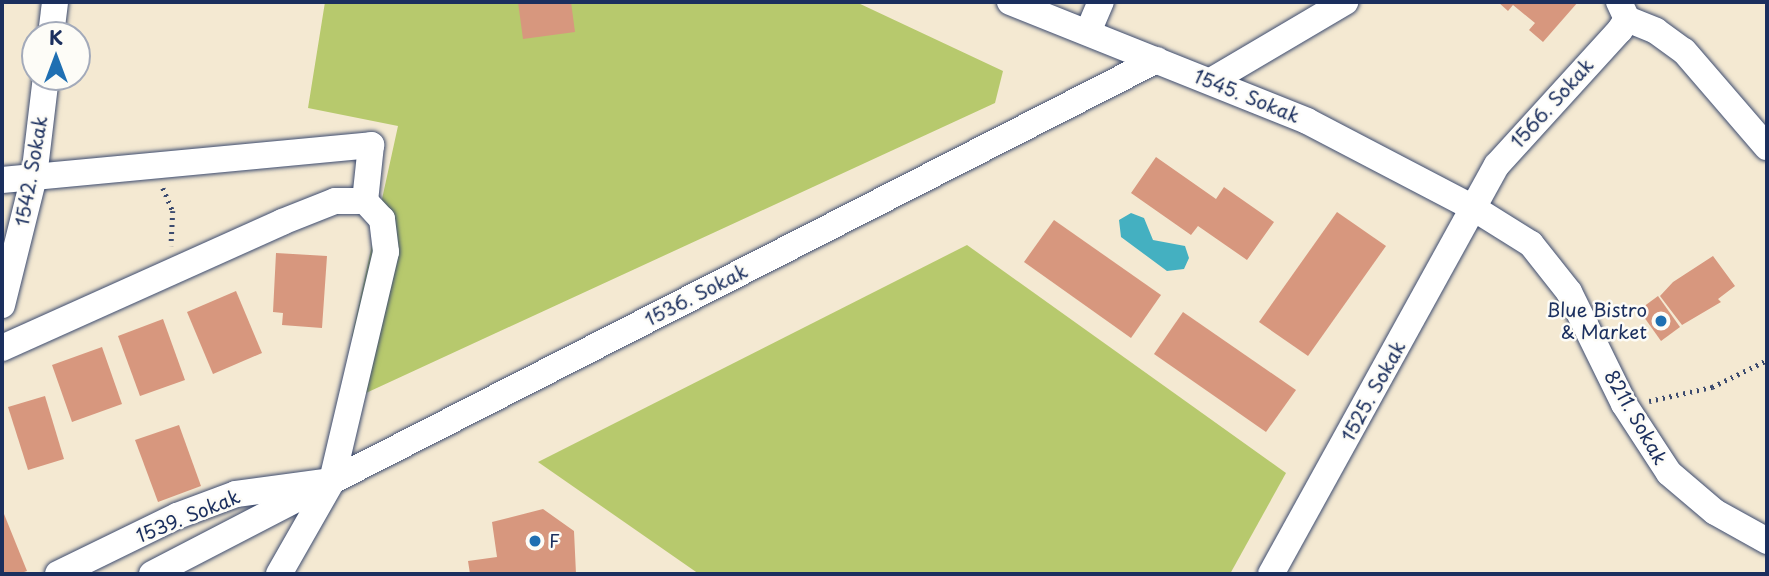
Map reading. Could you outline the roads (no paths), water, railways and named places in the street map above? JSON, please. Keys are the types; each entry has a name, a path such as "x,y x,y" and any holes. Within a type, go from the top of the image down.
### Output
{"street":[{"path":"53,21 55,2"},
{"name":"1545. Sokak","path":"1010,2 1307,121 1475,209"},
{"path":"1088,32 1101,2"},
{"path":"1211,81 1345,2"},
{"path":"1623,11 1684,51 1767,147"},
{"name":"1566. Sokak","path":"1475,209 1497,165 1623,11"},
{"name":"1536. Sokak","path":"331,481 1157,60"},
{"name":"1542. Sokak","path":"2,305 34,177 45,91"},
{"path":"2,180 371,145 365,201"},
{"path":"2,348 335,201 365,201 382,219 386,252 331,481 279,574"},
{"name":"8211. Sokak","path":"1475,209 1531,244 1569,292 1624,404 1669,473 1715,512 1767,541"},
{"name":"1525. Sokak","path":"1271,574 1475,209"},
{"name":"1539. Sokak","path":"58,574 177,516 236,494 331,481"},
{"name":"1539. Sokak","path":"152,574 331,481"}],"water":[{"path":"1131,213 1144,218 1153,240 1185,246 1189,258 1184,269 1167,271 1121,237 1119,220"}],"place":[{"name":"Blue Bistro & Market","path":"1661,321"},
{"name":"F","path":"535,541"}]}
